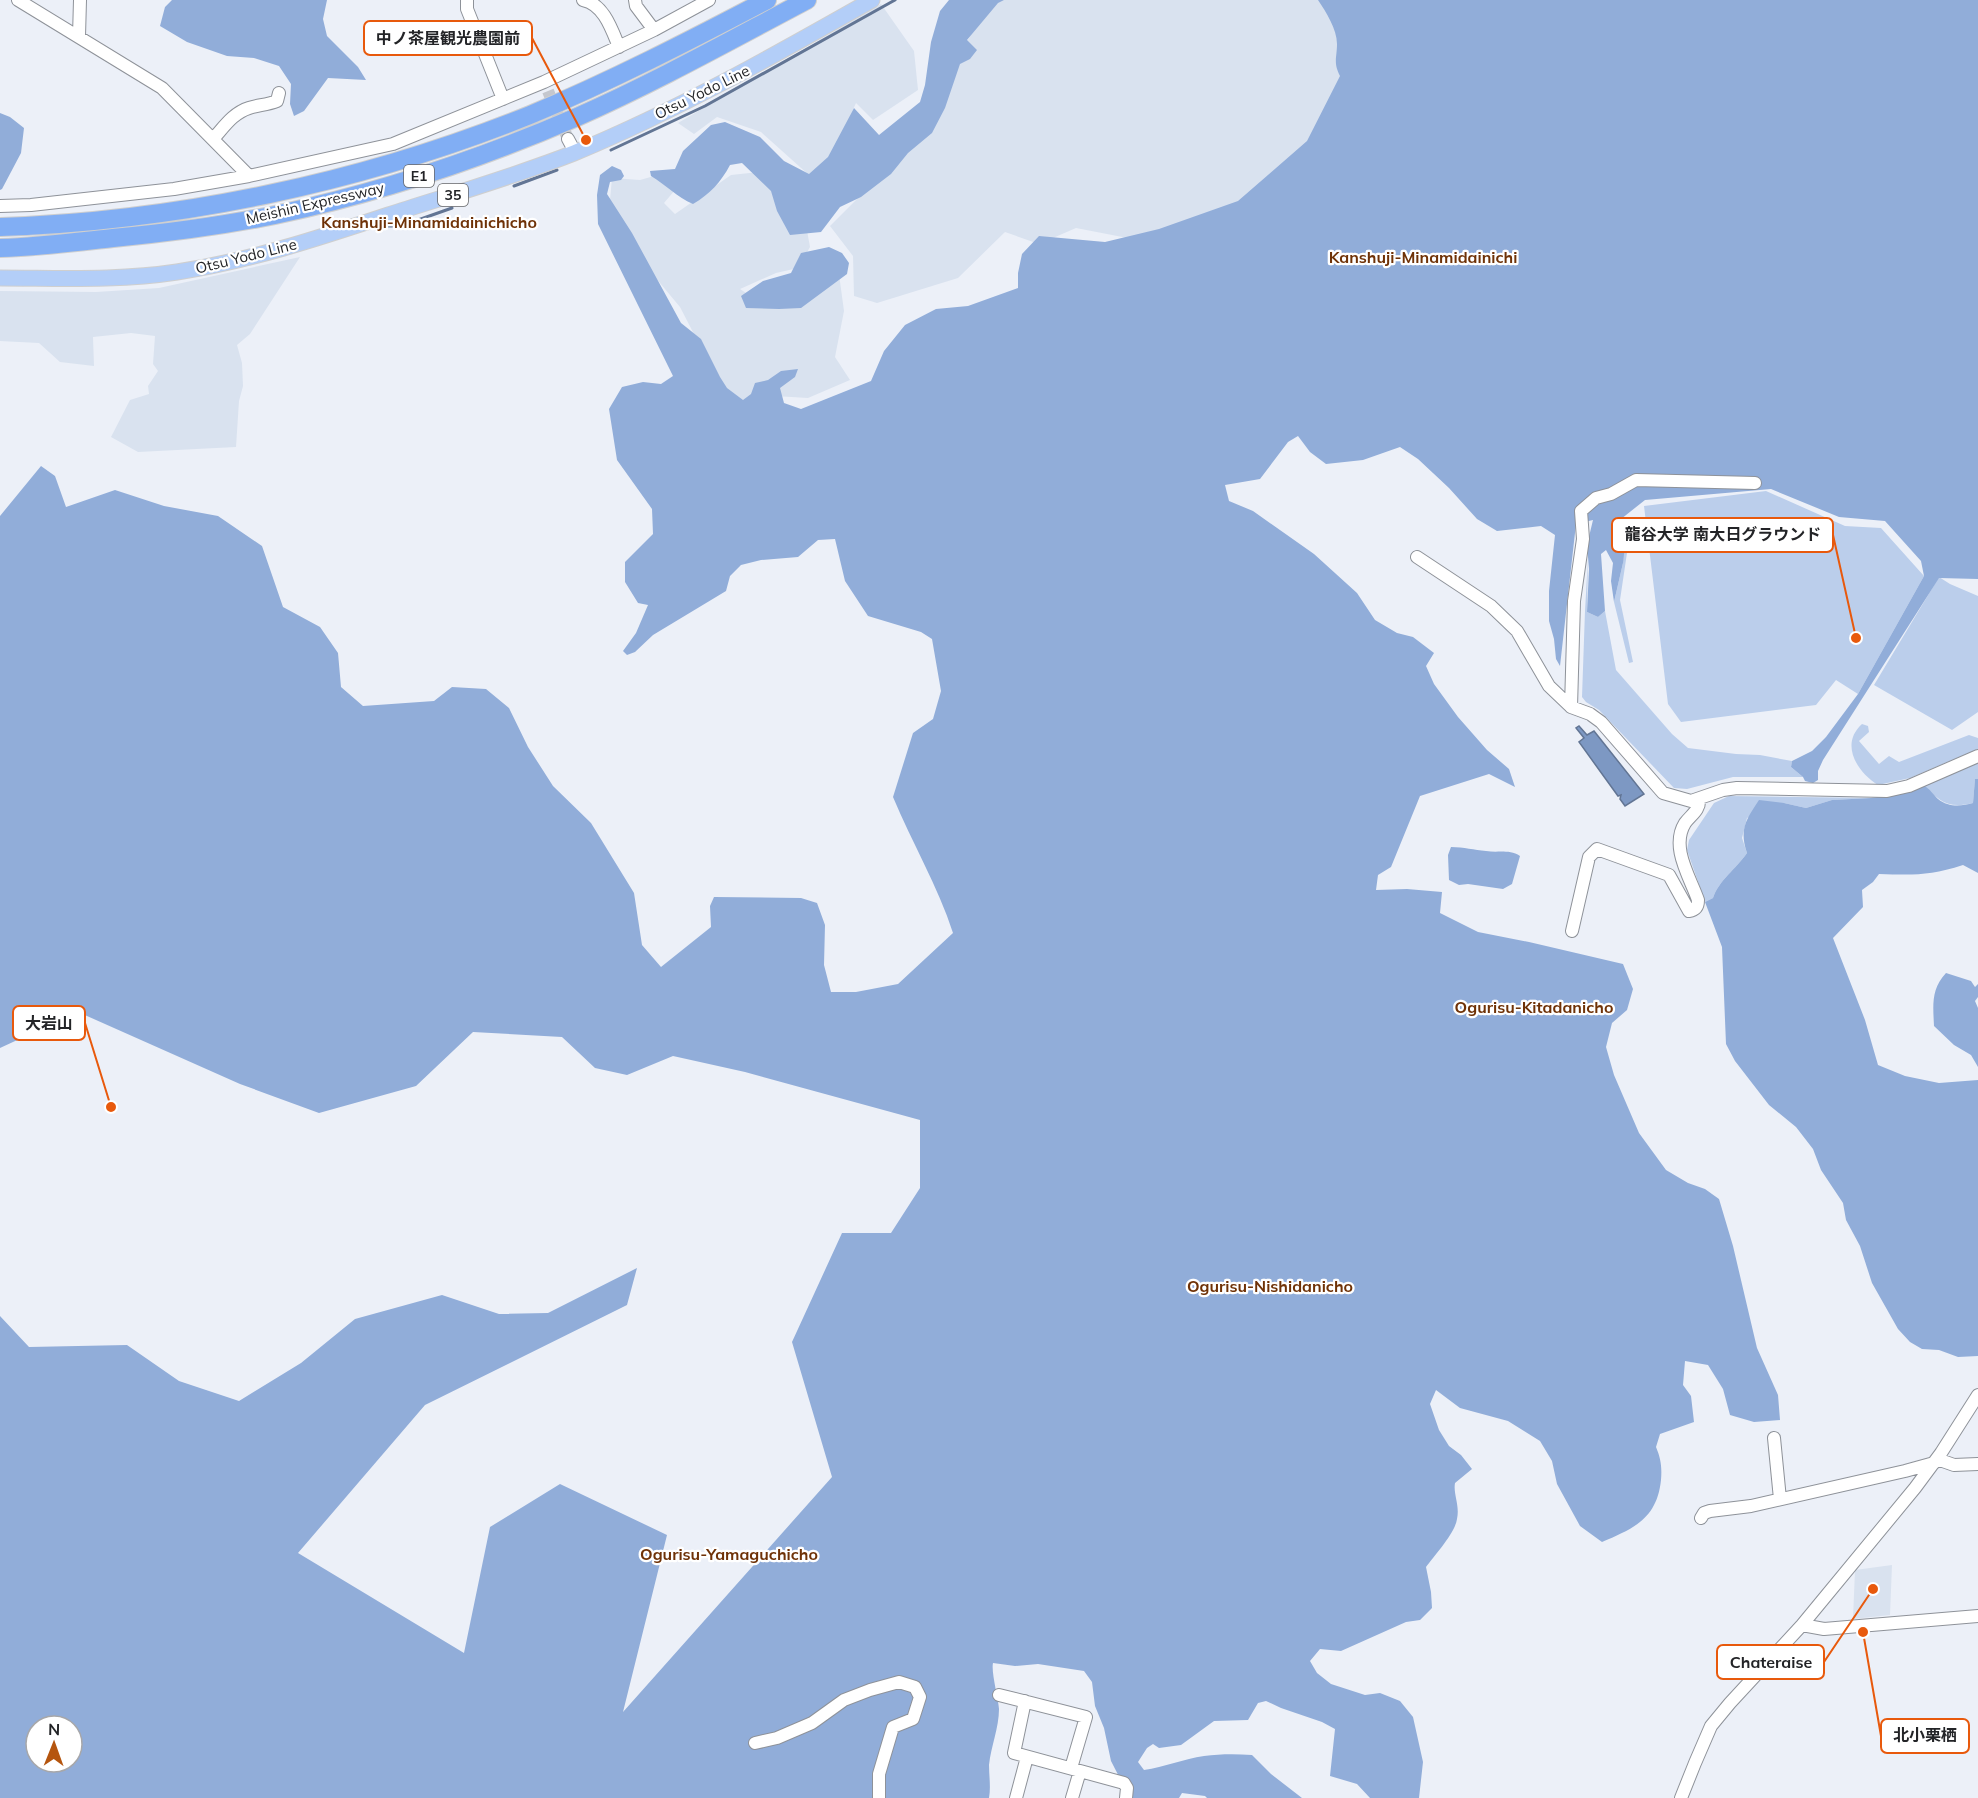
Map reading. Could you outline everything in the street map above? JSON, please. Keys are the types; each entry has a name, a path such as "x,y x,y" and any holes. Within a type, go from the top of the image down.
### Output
{"highway":[{"name":"Meishin Expressway","path":"0,227 91,220 220,203 314,183 394,161 495,128 570,97 617,76 767,0"},
{"name":"Meishin Expressway","path":"0,248 107,239 224,224 275,214 399,182 472,158 577,117 688,63 807,0"}],"main road":[{"name":"Otsu Yodo Line","path":"0,278 100,279 176,272 254,256 476,187 572,145 697,97 872,0"}],"street":[{"path":"18,0 162,88 249,176"},
{"path":"79,36 80,0"},
{"path":"467,0 467,9 504,99"},
{"path":"583,0 588,1 605,15 619,47"},
{"path":"634,0 654,30"},
{"path":"0,206 31,205 174,189 249,176 393,144 504,99 546,86 709,0"},
{"path":"213,139 235,114 251,107 277,101 279,93"},
{"path":"1572,707 1574,602 1583,539 1581,511 1596,498 1611,494 1636,480 1755,483"},
{"path":"1417,557 1482,600 1517,631 1549,686 1572,707 1590,714 1601,722 1664,793 1691,801 1723,790 1737,788 1887,791 1909,786 1978,756"},
{"path":"1572,931 1589,857 1597,849 1670,876 1685,906 1689,911 1695,910 1698,900 1679,844 1685,824 1698,807 1699,800"},
{"path":"1682,1798 1711,1726 1802,1625 1936,1461 1978,1395"},
{"path":"1774,1438 1780,1499"},
{"path":"1701,1518 1704,1513 1710,1511 1751,1506 1905,1471 1936,1461 1954,1465 1978,1464"},
{"path":"1802,1625 1828,1629 1978,1616"},
{"path":"755,1743 777,1738 812,1723 844,1700 870,1690 899,1682 915,1687 920,1697 913,1719 893,1726 879,1774 879,1798"},
{"path":"999,1695 1086,1717 1075,1770 1072,1798"},
{"path":"1025,1701 1014,1753 1124,1783 1127,1788 1126,1798"},
{"path":"1016,1798 1027,1757"}],"shaded area":[{"path":"172,0 327,0 323,19 327,36 358,67 366,80 328,78 304,111 294,116 290,104 291,84 279,66 254,58 227,56 187,42 160,26 165,7"},
{"path":"949,0 1004,0 998,3 967,40 977,50 970,59 960,64 945,108 932,133 908,153 891,174 861,197 840,207 821,232 790,235 777,211 771,191 742,163 730,165 714,187 693,204 651,176 650,171 675,169 683,151 711,125 725,122 760,137 784,161 809,174 828,157 854,108 879,135 920,102 925,85 931,42 940,11"},
{"path":"995,0 1359,0 1319,169 1143,241 1076,228 1039,244 1005,232 958,278 877,303 854,296 853,256 830,226 863,193"},
{"path":"1318,0 1978,0 1978,579 1939,578 1823,760 1818,771 1818,780 1813,783 1805,781 1791,767 1792,761 1812,751 1826,737 1858,694 1924,576 1921,561 1885,521 1839,517 1771,489 1645,500 1621,519 1617,529 1625,545 1614,602 1611,581 1613,563 1606,550 1601,554 1605,611 1598,617 1587,612 1589,569 1587,545 1593,520 1576,524 1560,666 1556,659 1549,621 1549,591 1555,535 1541,526 1497,531 1477,519 1418,459 1400,447 1363,460 1326,464 1310,452 1298,436 1288,442 1260,479 1225,485 1229,501 1253,511 1314,554 1357,593 1375,620 1397,633 1413,637 1434,653 1426,666 1434,684 1458,717 1487,750 1509,769 1515,787 1489,774 1420,796 1391,867 1378,875 1376,890 1407,889 1442,892 1440,913 1478,932 1623,964 1633,989 1627,1010 1612,1023 1606,1047 1614,1075 1639,1133 1666,1170 1688,1183 1705,1189 1719,1199 1733,1246 1757,1348 1778,1395 1780,1420 1754,1422 1730,1415 1723,1389 1708,1365 1685,1361 1683,1385 1691,1396 1694,1422 1660,1434 1656,1447 1661,1463 1661,1480 1655,1504 1649,1513 1634,1526 1602,1542 1580,1526 1557,1484 1552,1461 1540,1441 1508,1421 1460,1408 1436,1390 1430,1404 1439,1430 1449,1446 1461,1455 1472,1469 1455,1483 1458,1509 1453,1531 1426,1567 1432,1608 1420,1620 1406,1622 1341,1651 1320,1649 1310,1661 1317,1673 1331,1684 1365,1695 1380,1693 1400,1701 1413,1717 1423,1762 1419,1798 1370,1798 1357,1784 1330,1776 1335,1729 1266,1701 1258,1703 1248,1720 1214,1721 1181,1745 1159,1748 1153,1744 1147,1748 1138,1762 1144,1770 1204,1756 1252,1755 1271,1774 1302,1798 1207,1798 1182,1793 1179,1798 1130,1798 1111,1761 1104,1728 1095,1706 1092,1682 1084,1671 1038,1664 1015,1666 993,1663 999,1709 989,1765 989,1798 0,1798 0,1316 29,1347 127,1345 179,1381 239,1401 301,1363 355,1319 442,1295 499,1314 548,1313 637,1268 627,1305 425,1405 298,1553 464,1653 490,1527 560,1484 667,1535 623,1712 832,1477 792,1342 842,1233 891,1233 920,1188 920,1120 745,1072 673,1056 627,1075 595,1068 562,1037 473,1032 416,1086 319,1113 240,1084 78,1012 0,1048 0,516 41,466 55,476 66,507 115,490 164,506 218,516 262,546 283,607 320,627 338,653 341,687 363,706 434,701 452,687 486,689 509,708 528,747 553,786 591,823 634,893 642,945 661,967 711,927 710,906 714,897 801,898 817,903 825,925 824,965 831,992 856,992 898,984 953,933 940,898 893,797 913,733 933,719 941,691 932,639 921,632 868,616 845,581 835,539 818,540 798,557 761,560 741,565 730,576 726,591 653,635 635,652 627,655 623,651 636,633 648,605 638,603 625,582 625,562 653,534 652,509 617,460 609,409 622,387 643,382 661,384 673,376 598,224 597,195 600,175 612,166 621,170 624,176 621,180 610,182 607,194 632,233 681,323 701,339 727,388 743,400 751,394 755,383 768,380 781,371 798,369 795,377 780,388 784,403 801,409 871,381 884,351 905,325 936,309 968,306 1018,288 1022,254 1039,236 1105,242 1159,229 1238,201 1307,141 1340,76 1336,63 1337,44 1331,21"},
{"path":"881,4 914,51 918,90 873,120 856,103 831,158 810,176 761,132 717,117 694,134 678,123"},
{"path":"0,113 10,117 24,128 21,153 0,190"},
{"path":"759,172 804,214 810,247 798,268 776,273 740,289 758,301 838,267 844,311 835,357 850,380 808,398 759,395 741,404 726,396 680,307 645,265 609,211 612,178 640,180 661,174 681,183 664,203 675,214 731,175"},
{"path":"829,247 842,253 849,263 847,274 801,308 746,308 741,296 763,281 791,273 801,253"},
{"path":"300,257 250,334 237,345 242,363 243,386 239,401 236,447 138,452 111,437 130,400 149,394 148,386 158,371 153,364 155,336 131,333 93,337 94,366 60,362 39,343 0,341 0,291 96,292 159,288"},
{"path":"1766,491 1845,526 1881,528 1924,576 1858,694 1836,680 1816,705 1681,722 1668,704 1644,506"},
{"path":"1619,524 1632,531 1630,540 1626,542 1627,553 1620,600 1633,662 1629,663 1614,602 1623,563 1617,529"},
{"path":"1588,558 1587,612 1598,617 1605,611 1616,670 1672,734 1688,748 1760,755 1792,761 1791,767 1803,777 1733,777 1687,789 1674,788 1599,710 1586,702 1582,697"},
{"path":"1939,577 1978,596 1978,712 1952,730 1874,685"},
{"path":"1862,724 1868,726 1869,732 1859,741 1879,764 1889,756 1899,762 1969,735 1978,738 1978,749 1910,778 1878,785 1857,765 1854,757 1852,740"},
{"path":"1579,726 1587,735 1594,731 1644,794 1625,806 1620,799 1621,795 1618,796 1579,742 1584,738 1576,728"},
{"path":"1978,762 1978,779 1975,779 1973,803 1957,805 1945,803 1923,785"},
{"path":"1975,779 1978,779 1978,873 1963,865 1921,874 1879,874 1862,890 1863,907 1833,938 1865,1020 1878,1065 1905,1076 1939,1083 1978,1080 1978,1356 1958,1357 1939,1350 1922,1349 1910,1342 1898,1329 1872,1283 1860,1246 1846,1220 1843,1203 1821,1170 1813,1149 1796,1127 1769,1105 1735,1061 1726,1044 1722,947 1705,902 1713,898 1719,886 1747,853 1744,837 1745,825 1759,800 1806,808 1832,800 1871,798 1903,793 1923,785 1942,802 1960,805 1973,803"},
{"path":"1729,796 1871,798 1832,800 1806,808 1784,803 1747,818 1742,838 1747,853 1719,886 1713,898 1705,902 1687,850 1689,840 1714,803"},
{"path":"1451,847 1508,852 1520,856 1512,884 1503,889 1468,884 1459,885 1449,880 1448,855"},
{"path":"1946,973 1971,981 1975,987 1978,984 1978,997 1975,1001 1978,1008 1978,1067 1971,1055 1954,1045 1934,1026 1935,991"},
{"path":"1892,1565 1890,1615 1853,1619 1855,1570"}],"waterway":[{"path":"611,150 705,106 895,0"},
{"path":"514,186 557,170"},
{"path":"376,229 401,226 452,208"}],"tunnel":[{"path":"548,91 568,139"}],"place":[{"name":"中ノ茶屋観光農園前","path":"586,140"},
{"name":"龍谷大学 南大日グラウンド","path":"1856,638"},
{"name":"大岩山","path":"111,1107"},
{"name":"Chateraise","path":"1873,1589"},
{"name":"北小栗栖","path":"1863,1632"}],"district":[{"name":"Kanshuji-Minamidainichicho","path":"429,222"},
{"name":"Kanshuji-Minamidainichi","path":"1423,257"},
{"name":"Ogurisu-Kitadanicho","path":"1534,1007"},
{"name":"Ogurisu-Nishidanicho","path":"1270,1286"},
{"name":"Ogurisu-Yamaguchicho","path":"729,1554"}]}
